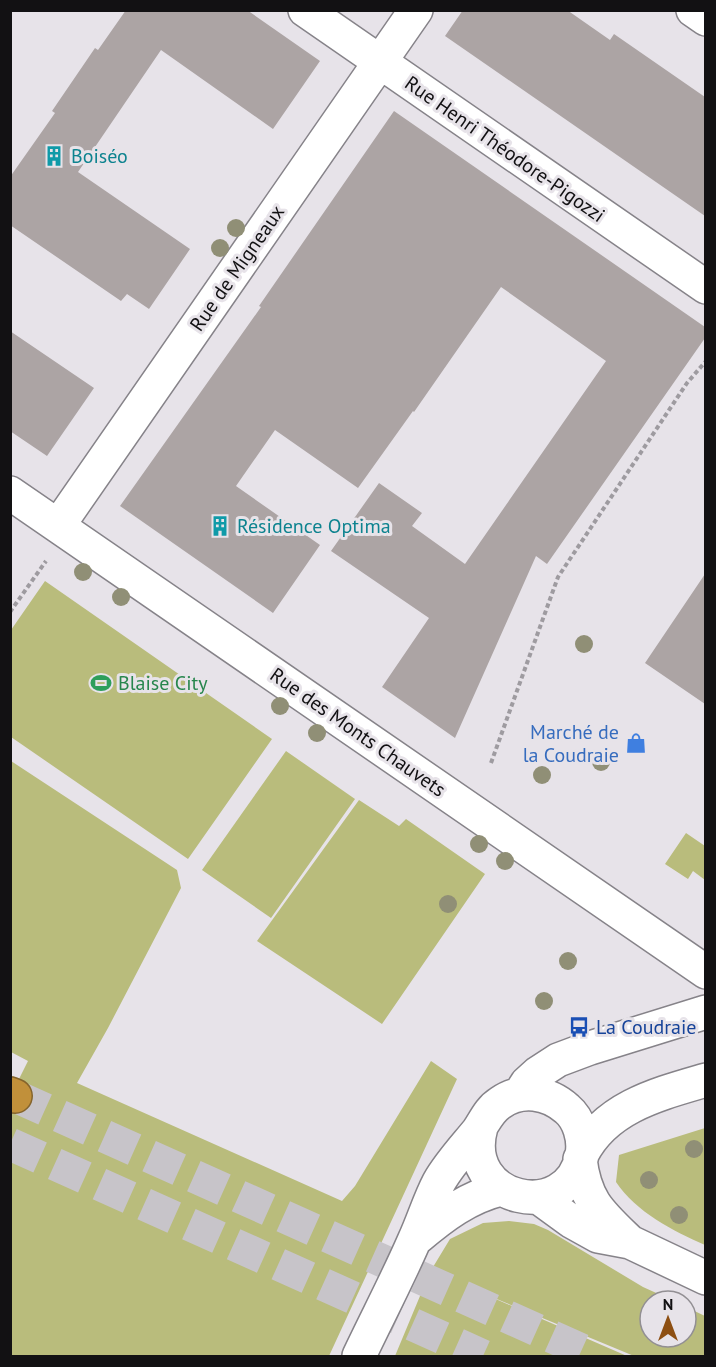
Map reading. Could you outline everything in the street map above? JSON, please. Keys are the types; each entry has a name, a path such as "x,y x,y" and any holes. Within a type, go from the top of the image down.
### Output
{"street":[{"name":"Rue Henri Théodore-Pigozzi","path":"305,10 705,287"},
{"name":"Rue de Migneaux","path":"58,526 416,10"},
{"path":"693,10 705,19"},
{"name":"Rue des Monts Chauvets","path":"10,493 705,972"},
{"path":"520,1094 527,1083 538,1073 558,1060 705,1012"},
{"path":"481,1127 478,1149 481,1165 489,1177 501,1189 517,1196 538,1197 551,1193 566,1184 577,1169 590,1140 612,1118 636,1102 705,1080"},
{"path":"359,1356 414,1241 439,1181 494,1108 506,1099 520,1094 543,1095 570,1111 578,1124 582,1139 583,1179 588,1195 607,1220 630,1242"},
{"path":"561,1104 636,1102"},
{"path":"414,1241 452,1210 476,1197 501,1189"},
{"path":"538,1197 571,1221 598,1236 630,1242 705,1278"}],"path":[{"path":"491,763 558,577 687,383 705,361"},
{"path":"10,612 46,561"}],"green space":[{"name":"Blaise City","path":"45,581 272,739 188,859 11,737 11,630"},
{"path":"286,751 355,799 271,918 202,870"},
{"path":"11,761 177,870 181,888 77,1083 342,1201 355,1186 431,1061 457,1079 329,1356 11,1356 10,1097 28,1061 11,1052"},
{"path":"359,800 399,826 406,819 485,874 382,1024 257,941"},
{"path":"686,833 705,846 705,880 693,871 688,879 665,864"},
{"path":"706,1128 705,1245 656,1220 634,1203 616,1182 619,1155"},
{"path":"509,1221 534,1224 647,1289 638,1289 638,1349 698,1349 698,1313 705,1316 705,1356 634,1356 475,1290 627,1356 395,1356 430,1272 450,1239 483,1223"}],"building":[{"name":"Boiséo","path":"126,10 247,10 320,61 273,129 161,50 78,172 190,249 149,309 127,294 121,301 10,225 10,177 55,113 52,111 95,48 98,50"},
{"path":"463,10 567,10 610,40 614,34 705,97 705,216 445,36"},
{"path":"394,111 705,327 705,338 547,564 536,556 455,738 382,687 429,618 331,551 379,483 422,513 412,526 465,564 606,361 501,287 358,488 275,430 236,486 320,545 273,613 120,506 261,307 259,306"},
{"path":"10,331 94,388 47,456 10,431"},
{"path":"705,574 705,704 645,663"}],"tunnel":[{"path":"15,1096 595,1356"},
{"path":"10,1144 483,1356"}],"place":[{"name":"Boiséo","path":"54,156"},
{"name":"Résidence Optima","path":"220,526"},
{"name":"Blaise City","path":"101,683"},
{"name":"Marché de la Coudraie","path":"636,743"},
{"name":"La Coudraie","path":"579,1027"}]}
